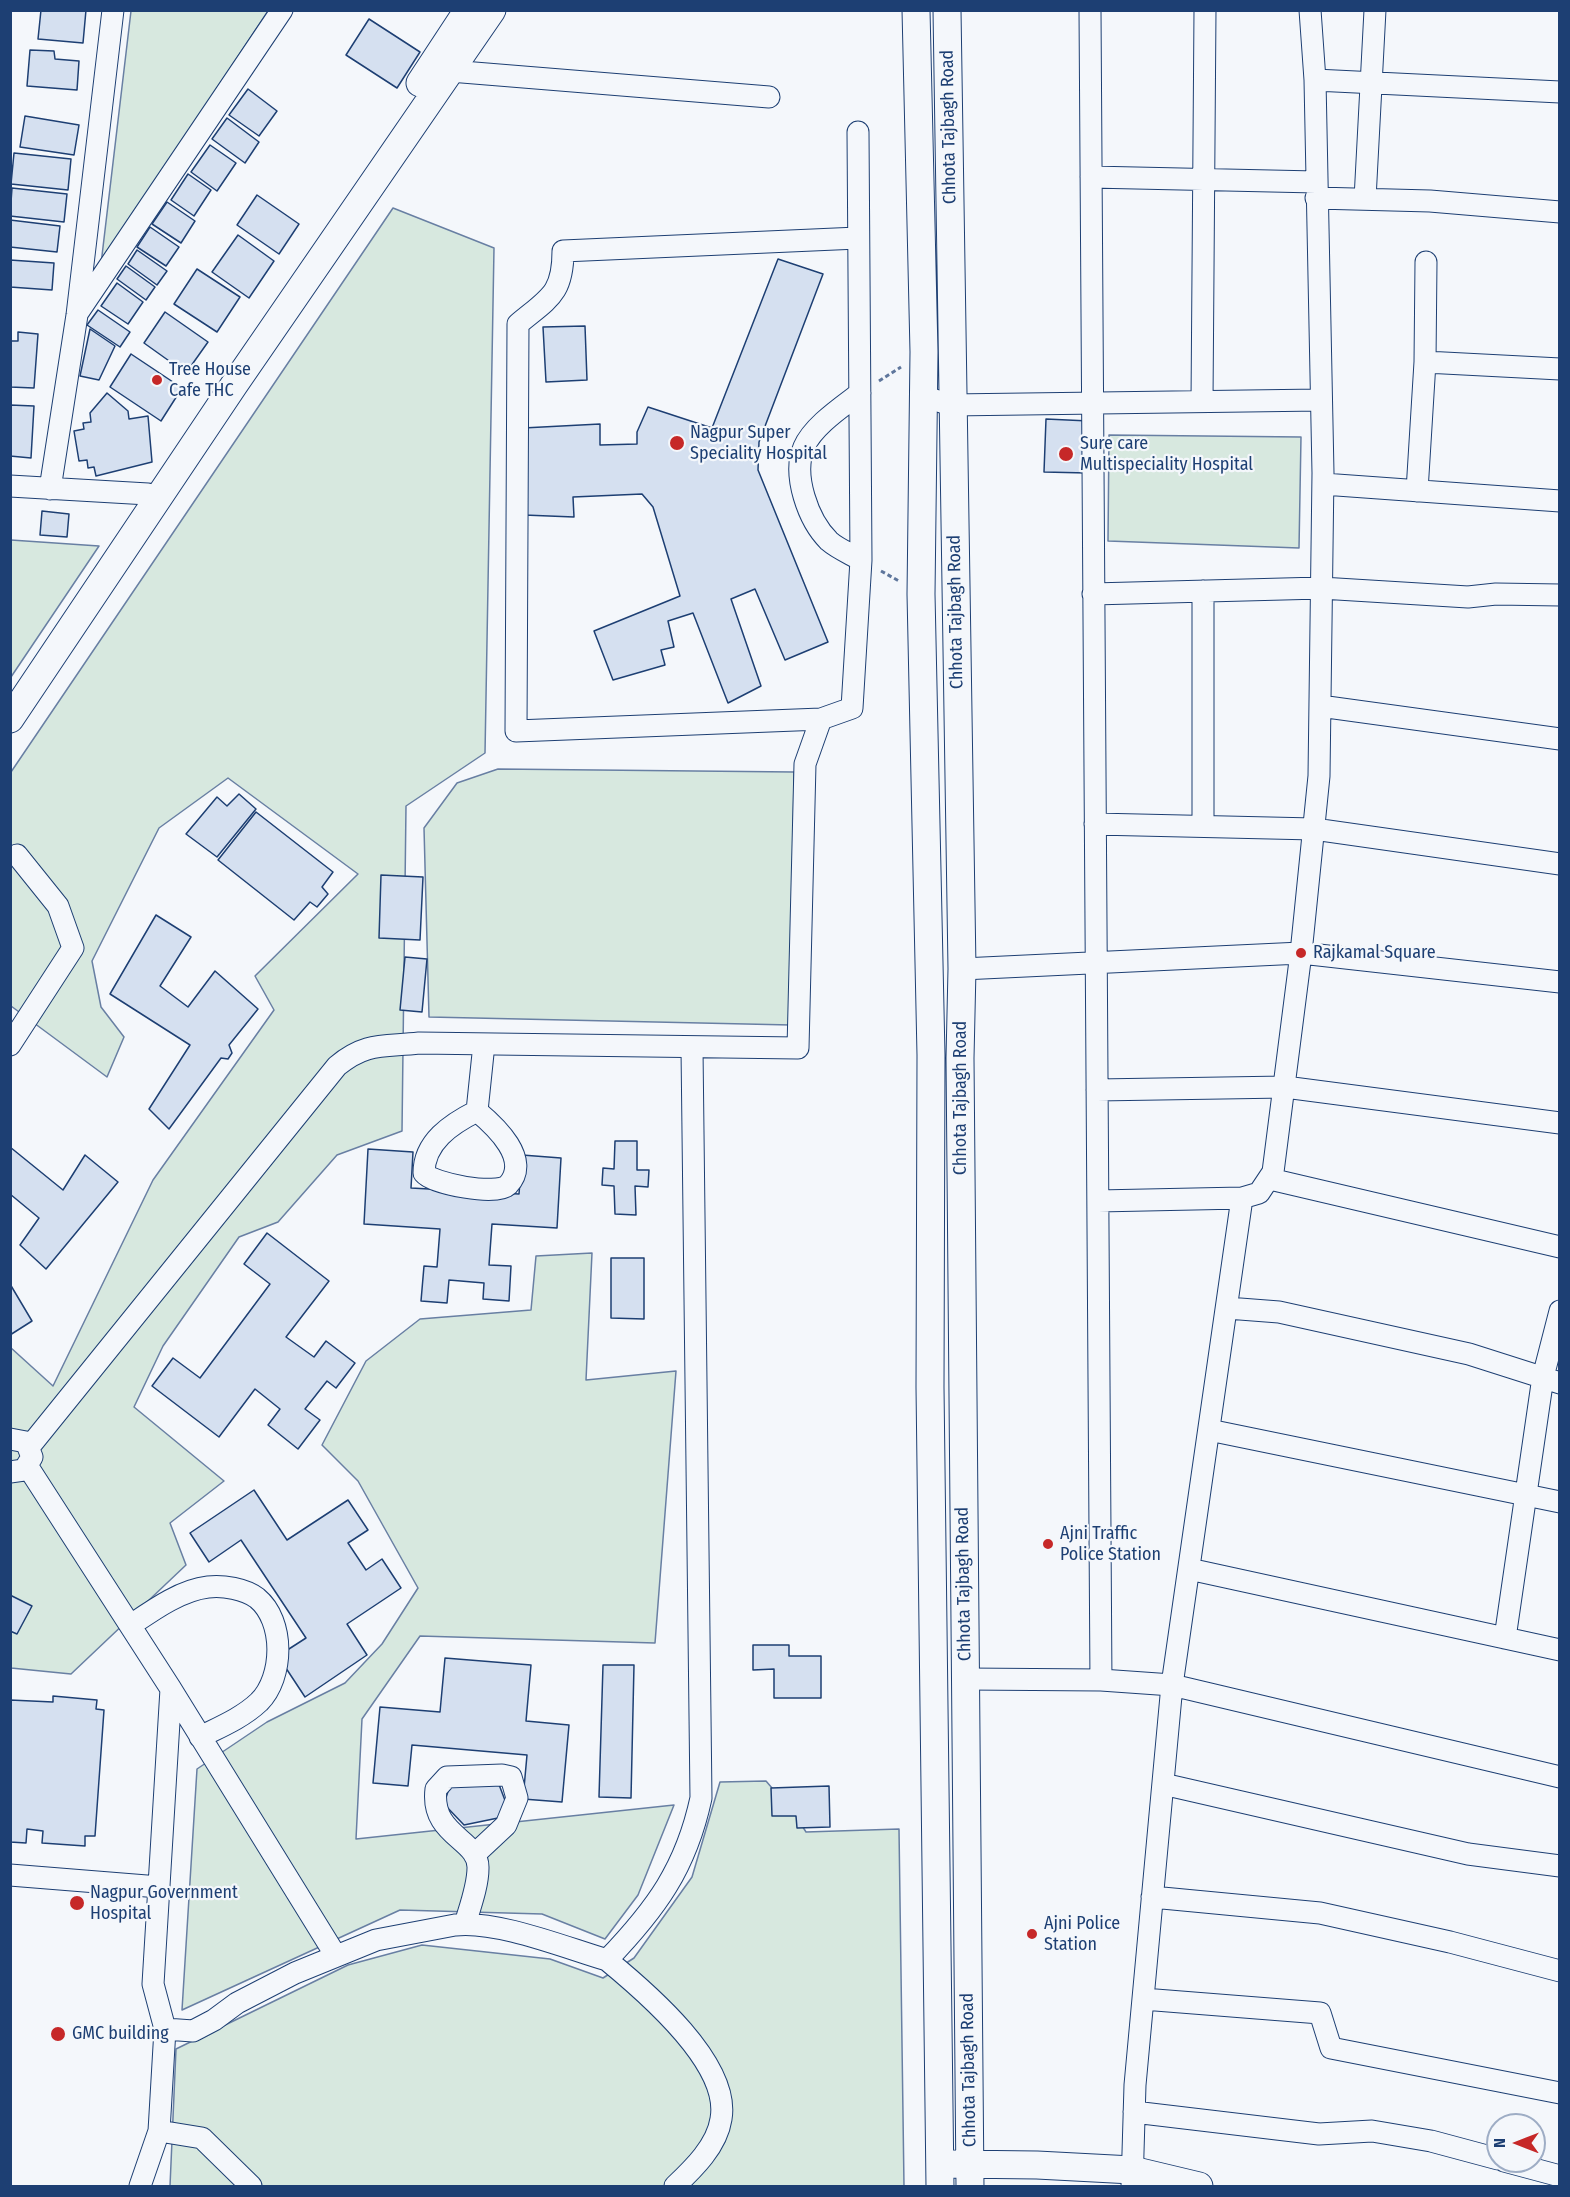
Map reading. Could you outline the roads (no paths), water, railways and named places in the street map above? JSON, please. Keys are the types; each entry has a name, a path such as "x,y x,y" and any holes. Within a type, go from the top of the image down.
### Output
{"main road":[{"path":"10,694 148,494 468,10"},
{"path":"10,718 492,10"},
{"path":"916,10 924,352 921,594 930,970 930,1423 940,2176 1132,2178 1199,2187"},
{"name":"Chhota Tajbagh Road","path":"947,10 953,333 951,405 962,969 960,1058 970,2175"},
{"path":"930,970 962,969"}],"street":[{"path":"50,489 77,315 113,10"},
{"path":"77,315 282,10"},
{"path":"1090,10 1101,1680"},
{"path":"1202,401 1205,10"},
{"path":"1098,1201 1242,1198 1259,1193 1273,1172 1301,953 1319,776 1323,484 1315,80 1310,10"},
{"path":"1365,199 1375,10"},
{"path":"450,71 769,97"},
{"path":"1315,80 1560,92"},
{"path":"858,132 861,560 852,708 821,719 516,731 518,324 556,291 562,272 562,251 858,238"},
{"path":"1091,177 1205,180 1316,190 1365,199 1430,201 1560,212"},
{"path":"1417,491 1425,362 1426,262"},
{"path":"1425,362 1560,369"},
{"path":"860,393 828,417 804,447 800,476 813,519 830,542 861,560"},
{"path":"922,396 951,405 1320,400"},
{"path":"1323,484 1560,501"},
{"path":"10,486 148,494"},
{"path":"1093,594 1321,588 1468,597 1496,594 1560,595"},
{"path":"1203,591 1203,826"},
{"path":"1320,706 1560,739"},
{"path":"336,1956 131,1624 20,1456 337,1066 353,1053 367,1047 419,1043 692,1049 798,1048 805,764 821,719"},
{"path":"1095,824 1314,828 1560,864"},
{"path":"10,1045 73,948 58,906 17,855"},
{"path":"962,969 1301,953 1560,982"},
{"path":"477,1111 484,1044"},
{"path":"608,1960 659,1901 674,1877 694,1832 701,1798 692,1049"},
{"path":"1097,1090 1285,1088 1560,1123"},
{"path":"477,1111 510,1145 514,1157 514,1171 509,1184 502,1188 475,1188 437,1183 428,1178 424,1173 424,1161 428,1150 456,1124 477,1111"},
{"path":"1269,1179 1560,1247"},
{"path":"1132,2178 1134,2112 1143,1999 1172,1685 1242,1198"},
{"path":"1227,1308 1279,1312 1458,1352 1551,1380"},
{"path":"1505,1638 1526,1496 1551,1380 1560,1311"},
{"path":"1209,1430 1560,1502"},
{"path":"1189,1569 1560,1650"},
{"path":"131,1624 190,1591 209,1587 246,1592 258,1599 268,1613 277,1631 275,1673 269,1688 260,1701 241,1716 200,1737"},
{"path":"965,1679 1101,1680 1172,1685 1560,1777"},
{"path":"140,2187 159,2131 165,2029 153,1984 171,1689"},
{"path":"1163,1784 1468,1854 1560,1866"},
{"path":"465,1924 479,1867 475,1854"},
{"path":"10,1875 159,1887"},
{"path":"1152,1897 1320,1913 1450,1942 1560,1971"},
{"path":"165,2029 193,2031 214,2020 237,2003 295,1973 376,1940 465,1924 498,1928 608,1960 689,2036 722,2098 722,2120 714,2139 691,2171 675,2187"},
{"path":"1143,1999 1320,2013 1330,2048 1560,2093"},
{"path":"1134,2112 1319,2134 1372,2131 1431,2141 1486,2157"},
{"path":"159,2131 202,2138 251,2187"}],"place":[{"name":"Tree House Cafe THC","path":"157,380"},
{"name":"Nagpur Super Speciality Hospital","path":"677,443"},
{"name":"Sure care Multispeciality Hospital","path":"1066,454"},
{"name":"Rajkamal Square","path":"1301,953"},
{"name":"Ajni Traffic Police Station","path":"1048,1544"},
{"name":"Nagpur Government Hospital","path":"77,1903"},
{"name":"Ajni Police Station","path":"1032,1934"},
{"name":"GMC building","path":"58,2034"}]}
